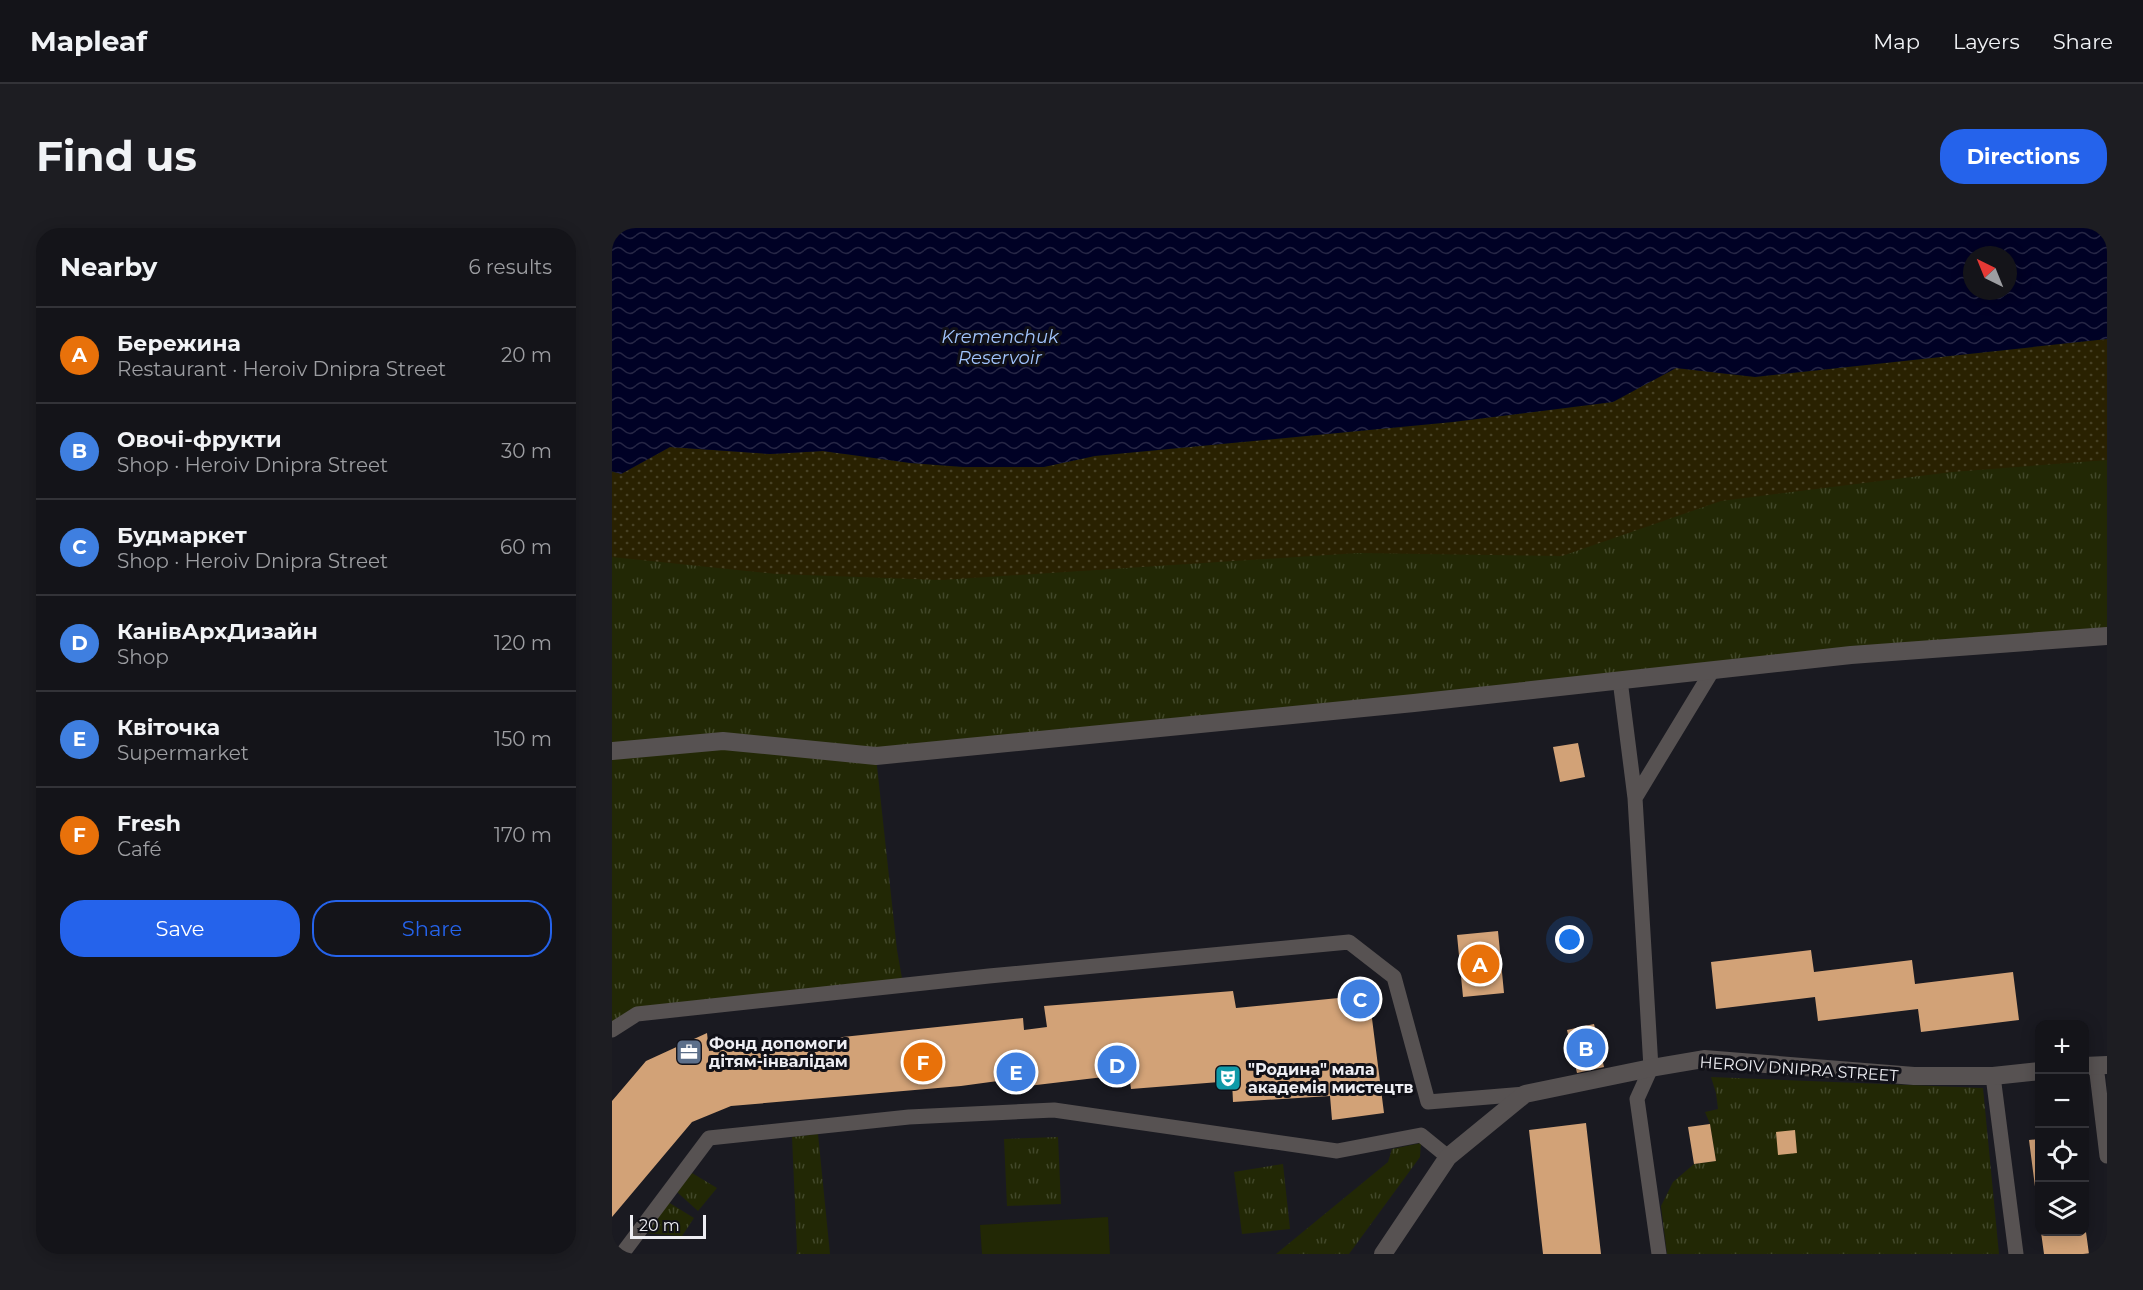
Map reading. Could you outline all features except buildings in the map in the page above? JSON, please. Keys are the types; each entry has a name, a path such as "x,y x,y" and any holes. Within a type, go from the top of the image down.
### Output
{"street":[{"path":"612,751 723,741 876,756 1414,703 1851,655 2107,636"},
{"name":"HEROIV DNIPRA STREET","path":"1383,1254 1448,1157 1526,1094 1704,1059 1914,1077 1993,1076 2035,1072"}],"lane":[{"path":"1635,798 1712,672"},
{"path":"1620,680 1635,798 1651,1068 1637,1099 1659,1254"},
{"path":"612,1030 638,1014 968,978 1349,942 1394,977 1428,1102 1526,1094"},
{"path":"2096,1065 2107,1156"},
{"path":"1993,1076 2016,1254"},
{"path":"622,1254 709,1138 909,1118 1054,1110 1337,1151 1420,1135 1448,1157"}],"green space":[{"path":"2107,339 2107,636 876,757 897,950 903,984 638,1014 612,1030 612,472 621,474"},
{"path":"1711,1077 1983,1088 1999,1254 1667,1254 1661,1206 1673,1182 1694,1164 1716,1161 1710,1124 1705,1112 1718,1109"},
{"path":"818,1134 830,1254 796,1254 792,1137"},
{"path":"1058,1137 1061,1204 1007,1206 1004,1139"},
{"path":"1421,1143 1420,1157 1349,1254 1276,1254 1388,1162 1392,1149"},
{"path":"1283,1164 1290,1229 1242,1234 1234,1172"},
{"path":"692,1173 717,1188 698,1211 677,1192"},
{"path":"668,1202 694,1218 682,1236 643,1233"},
{"path":"1108,1217 1110,1254 982,1254 980,1225"}],"sand":[{"path":"2107,339 2107,460 1952,472 1721,501 1562,556 1358,553 941,580 777,574 612,557 612,472 621,474 670,447 770,454 823,451 910,463 963,467 1044,467 1095,456 1453,422 1613,402 1676,368 1755,377"}],"water":[{"name":"Kremenchuk Reservoir","path":"612,228 2107,228 2107,339 1755,377 1676,368 1613,402 1453,422 1095,456 1044,467 963,467 910,463 823,451 770,454 670,447 621,474 612,471"}],"place":[{"name":"Бережина","path":"1480,964"},
{"name":"Будмаркет","path":"1360,999"},
{"name":"Овочі-фрукти","path":"1586,1048"},
{"name":"Фонд допомоги дітям-інвалідам","path":"689,1052"},
{"name":"Fresh","path":"923,1062"},
{"name":"КанівАрхДизайн","path":"1117,1065"},
{"name":"Квіточка","path":"1016,1072"},
{"name":"\"Родина\" мала академія мистецтв","path":"1228,1078"}]}
